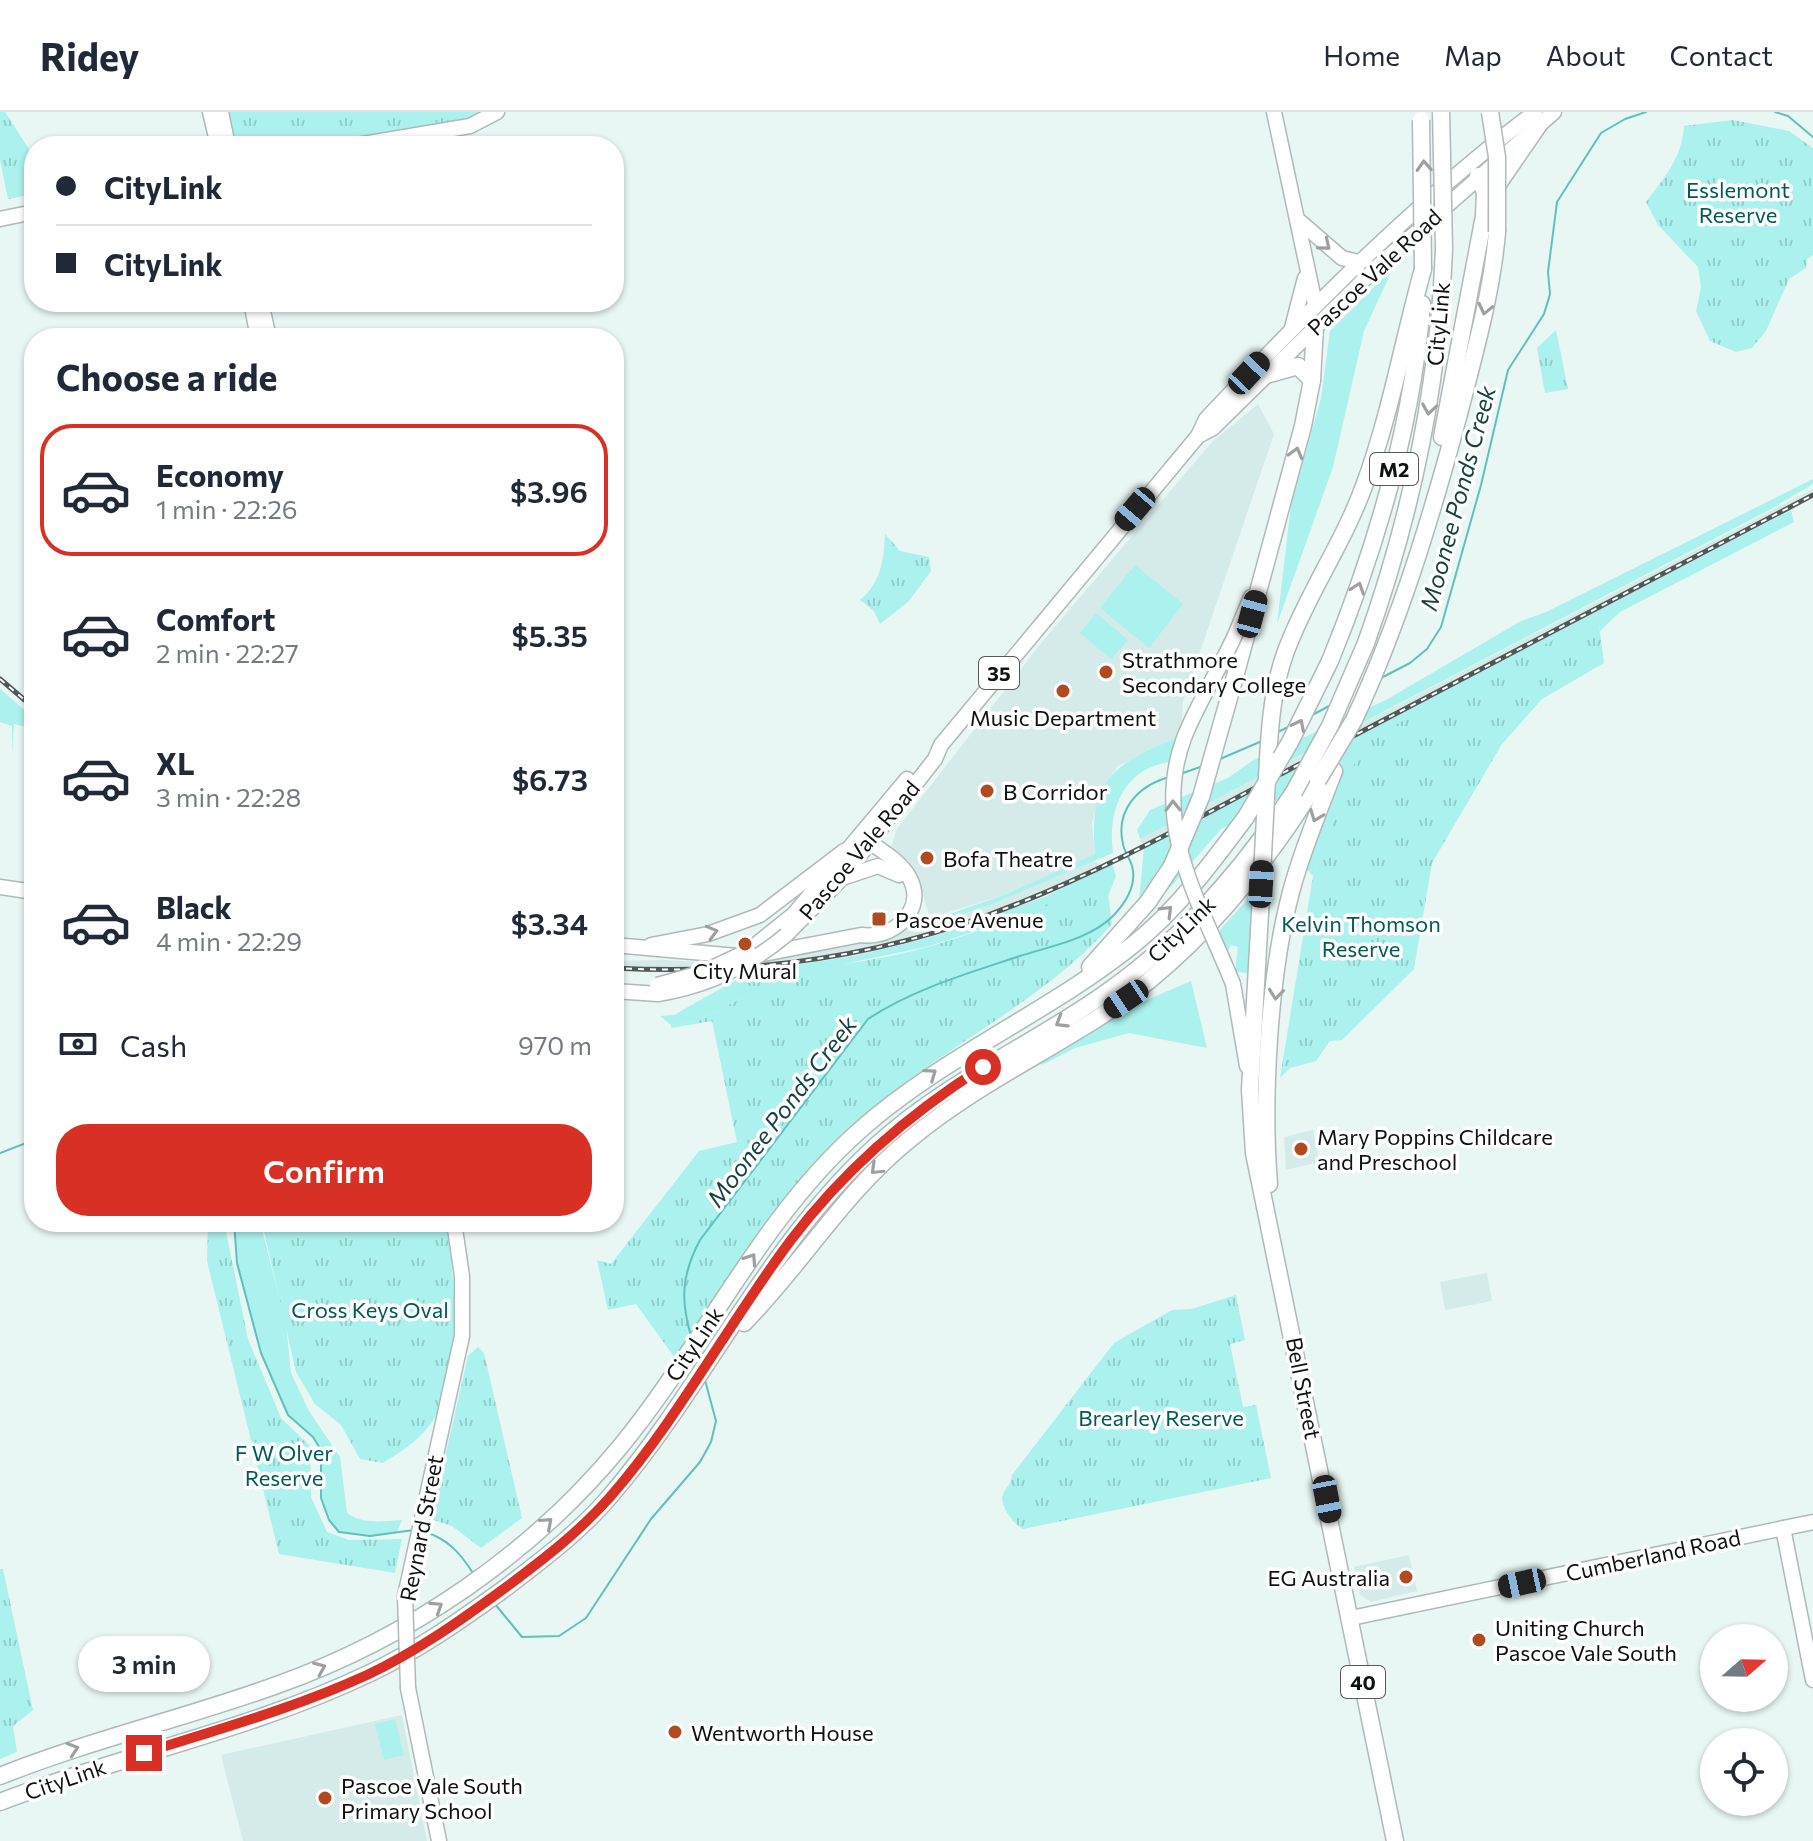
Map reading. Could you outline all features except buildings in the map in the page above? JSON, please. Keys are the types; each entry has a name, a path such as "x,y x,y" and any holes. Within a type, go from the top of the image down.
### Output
{"highway":[{"name":"CityLink","path":"0,1802 318,1695 394,1661 501,1591 544,1559 608,1499 687,1397 790,1241 878,1144 945,1091 1076,1013 1150,960 1215,898 1250,856 1294,792 1330,726 1366,643 1405,524 1424,439 1438,347 1444,248 1441,112"},
{"path":"1257,1142 1267,1083 1284,923 1303,852 1392,630 1420,545 1485,312 1497,232 1497,157 1490,112"},
{"name":"CityLink","path":"0,1776 321,1668 386,1636 487,1573 589,1483 628,1437 792,1202 856,1134 944,1065 1073,986 1136,943 1199,878 1246,817 1290,742 1330,661 1368,556 1403,436 1418,347 1423,269 1420,116"},
{"path":"1484,216 1500,177 1537,117"},
{"path":"1420,545 1484,216 1485,192 1478,176"},
{"path":"1257,1142 1250,1090 1270,734 1278,676 1304,607 1352,515 1367,478 1423,269"},
{"path":"1073,986 1141,911 1172,866 1201,797 1276,525 1312,380 1315,326"},
{"path":"1266,375 1298,366 1312,380"},
{"path":"717,1350 767,1299 849,1197 907,1141 966,1097 1126,999 1202,934 1273,849 1354,720"},
{"name":"Bell Street","path":"1257,1142 1395,1841"}],"main road":[{"path":"210,112 216,136"},
{"path":"221,112 226,136"},
{"path":"410,136 470,126 497,112"},
{"path":"1274,112 1315,304 1315,326"},
{"name":"Pascoe Vale Road","path":"624,991 658,990 728,974 784,930 842,878 866,840 935,759 941,745 1198,436 1206,419 1358,262 1462,170 1537,117 1554,112"},
{"name":"Pascoe Vale Road","path":"1198,436 1213,428 1315,326 1478,176 1537,117"},
{"path":"1462,170 1478,176"},
{"path":"0,219 24,214"},
{"path":"1297,219 1342,258 1358,262"},
{"path":"1292,328 1307,270"},
{"path":"1250,1090 1233,984 1184,870 1172,810 1174,778 1185,737 1236,633 1276,525"},
{"path":"861,935 871,937 897,928 914,900 913,885 905,871 866,840"},
{"name":"Pascoe Vale Road","path":"784,930 849,850 866,840"},
{"path":"635,948 708,934 752,919 779,903 838,852 849,850"},
{"path":"624,946 702,955 746,956 861,935 901,915 907,900 904,883 895,872 882,866 866,867 842,878"},
{"path":"0,887 24,891"},
{"name":"Reynard Street","path":"439,1841 408,1688 405,1596 411,1556 453,1382 463,1311 455,1232"},
{"name":"Cumberland Road","path":"1351,1618 1813,1522"},
{"path":"1783,1528 1813,1680"}],"shaded area":[{"name":"Strathmore Secondary College","path":"1258,404 1274,434 1183,702 1181,737 1118,766 1102,789 1092,823 1095,854 1004,895 930,918 921,888 907,867 889,852 897,829 1042,642 1212,442"},
{"path":"1813,489 1813,497 1791,510 1144,847 1140,839"},
{"path":"1094,861 1106,869 1007,912 940,935 856,956 752,971 773,957 864,942 943,921"},
{"path":"624,961 714,963 692,972 624,970"},
{"name":"Mary Poppins Childcare and Preschool","path":"1313,1130 1319,1162 1286,1170 1284,1137"},
{"path":"1487,1273 1492,1301 1445,1310 1440,1282"},
{"name":"EG Australia","path":"1409,1555 1417,1591 1371,1602 1360,1595 1354,1567"},
{"name":"Pascoe Vale South Primary School","path":"402,1715 427,1841 243,1841 221,1755"}],"green space":[{"path":"0,112 5,112 24,141 24,196 8,199 0,160"},
{"path":"228,112 480,112 482,122 382,136 234,136"},
{"name":"Esslemont Reserve","path":"1733,120 1789,131 1813,148 1813,255 1807,259 1806,268 1789,279 1766,331 1752,348 1736,352 1710,341 1696,311 1701,287 1698,267 1658,225 1646,202 1676,158 1684,126"},
{"path":"1393,268 1364,331 1333,467 1277,624 1291,505 1321,398 1330,331"},
{"path":"1556,330 1568,389 1545,393 1537,348"},
{"path":"1813,479 1813,484 1771,509 1140,839 1137,830 1150,810 1228,778 1252,761 1386,700 1521,621 1546,612"},
{"path":"1791,510 1794,522 1620,612 1600,631 1598,617 1363,743 1313,876 1305,867 1342,768 1221,829 1147,914 1139,903 1144,847"},
{"path":"885,534 900,551 929,557 931,571 909,601 880,624 874,611 860,600 877,578"},
{"path":"1135,565 1183,604 1149,648 1100,608"},
{"path":"1096,613 1128,640 1111,659 1080,633"},
{"name":"Kelvin Thomson Reserve","path":"1598,616 1604,663 1542,699 1502,744 1432,863 1414,969 1342,1040 1330,1041 1316,1061 1290,1068 1280,1078 1313,876 1362,743"},
{"path":"0,689 24,709 24,726 14,724 12,753 12,726 0,722"},
{"path":"1181,737 1169,762 1140,773 1122,794 1113,822 1113,853 982,908 878,939 1004,895 1095,854 1096,807 1111,776 1139,755"},
{"path":"1112,863 1116,876 1108,896 1105,879 1034,912 926,947 848,963 752,993 699,1020 671,1025 660,1016 674,1015 752,971 856,956 940,935 1047,896"},
{"path":"1106,878 1112,924 1055,978 924,1069 862,1118 785,1202 675,1358 636,1304 608,1310 597,1260 611,1264 699,1151 737,1142 712,1021 671,1028 671,1025 699,1020 752,993 746,981 752,976 863,961 928,947 1018,916"},
{"path":"1249,898 1253,913 1250,973 1235,972 1238,947 1231,945 1226,955 1218,932"},
{"path":"1191,981 1207,1048 1129,1033 1075,1048 1042,1065 1041,1061 1124,1010"},
{"name":"F W Olver Reserve","path":"208,1232 226,1232 248,1339 281,1418 310,1446 311,1497 327,1532 349,1540 402,1539 395,1573 279,1554 207,1261"},
{"path":"235,1232 263,1232 286,1324 291,1373 309,1411 340,1457 347,1513 367,1521 402,1520 397,1532 370,1536 339,1532 329,1520 321,1498 321,1449 313,1437 288,1415 261,1353 237,1263"},
{"name":"Cross Keys Oval","path":"264,1232 447,1232 454,1293 450,1370 437,1413 421,1436 383,1463 360,1459 341,1425 315,1404 296,1372"},
{"name":"Brearley Reserve","path":"1236,1295 1245,1340 1230,1344 1243,1407 1256,1405 1271,1478 1023,1529 1016,1523 1005,1509 1002,1498 1012,1475 1114,1343 1172,1310 1192,1309"},
{"path":"478,1347 484,1353 522,1518 481,1548 452,1526 431,1519 468,1356"},
{"path":"0,1569 3,1569 33,1710 13,1726 17,1752 0,1759"},
{"path":"395,1719 404,1755 384,1760 375,1724"}],"waterway":[{"name":"Moonee Ponds Creek","path":"1381,678 1410,663 1427,649 1441,627 1481,485 1508,370 1544,314 1550,294 1548,272 1557,202 1601,133 1625,119 1646,112"},
{"name":"Moonee Ponds Creek","path":"1775,112 1788,116 1813,137"},
{"name":"Moonee Ponds Creek","path":"1314,714 1333,704"},
{"name":"Moonee Ponds Creek","path":"1278,732 1290,726"},
{"name":"Moonee Ponds Creek","path":"1220,759 1262,741"},
{"name":"Moonee Ponds Creek","path":"1183,773 1203,766"},
{"name":"Moonee Ponds Creek","path":"691,1336 685,1310 686,1276 700,1240 868,1019 922,990 1070,941 1105,923 1123,904 1133,879 1121,832 1126,810 1148,786 1169,777"},
{"name":"Moonee Ponds Creek","path":"0,1153 24,1144"},
{"name":"Moonee Ponds Creek","path":"235,1232 237,1263 261,1353 288,1415 313,1437 321,1450 321,1498 329,1520 339,1532 370,1536 414,1530"},
{"name":"Moonee Ponds Creek","path":"495,1604 522,1637 559,1636 586,1618 651,1519 700,1462 711,1442 716,1421 705,1380"},
{"name":"Moonee Ponds Creek","path":"425,1532 453,1548 473,1573"}],"railway":[{"path":"624,968 710,969 804,961 897,943 988,915 1077,878 1165,836 1813,495"},
{"path":"0,679 24,699"}],"place":[{"name":"Strathmore Secondary College","path":"1106,672"},
{"name":"Music Department","path":"1063,691"},
{"name":"B Corridor","path":"987,791"},
{"name":"Bofa Theatre","path":"927,858"},
{"name":"Pascoe Avenue","path":"879,919"},
{"name":"City Mural","path":"745,944"},
{"name":"Mary Poppins Childcare and Preschool","path":"1301,1149"},
{"name":"EG Australia","path":"1406,1577"},
{"name":"Uniting Church Pascoe Vale South","path":"1479,1640"},
{"name":"Wentworth House","path":"675,1732"},
{"name":"Pascoe Vale South Primary School","path":"325,1798"}],"route":[{"path":"144,1753 274,1712 367,1675 441,1634 544,1559 608,1499 661,1434 790,1241 842,1180 912,1116 983,1067"}]}
